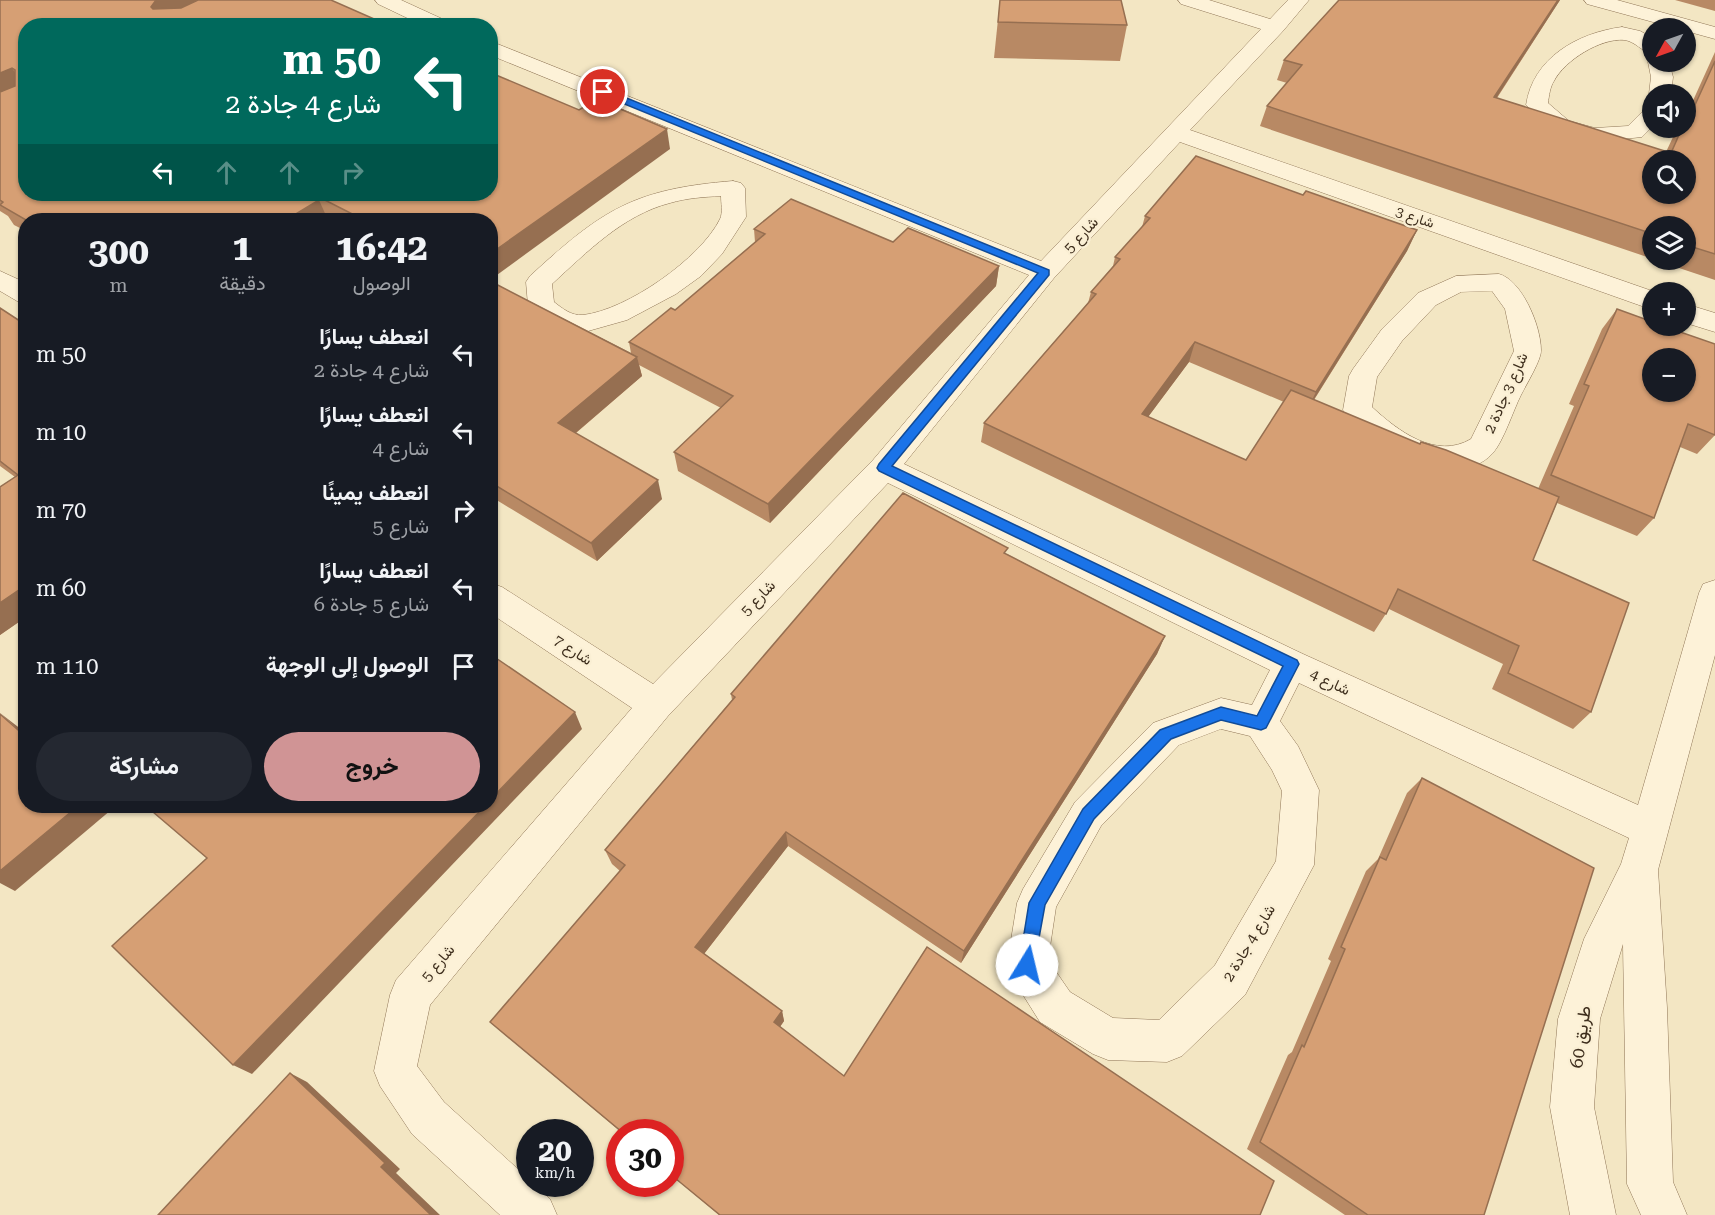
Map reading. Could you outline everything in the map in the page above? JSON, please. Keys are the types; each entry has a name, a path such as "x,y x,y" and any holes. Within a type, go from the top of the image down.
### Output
{"street":[{"path":"385,0 424,18"},
{"path":"1188,0 1276,27"},
{"name":"شارع 5","path":"534,1215 428,1118 395,1071 411,995 656,705 884,468 1045,272 1299,0"},
{"path":"1594,0 1715,33"},
{"path":"1634,35 1645,14"},
{"path":"1642,40 1634,35 1608,33 1566,56 1543,82 1537,105 1561,126 1594,135 1634,132 1642,124"},
{"path":"498,49 1045,272"},
{"name":"شارع 3","path":"1177,133 1642,297"},
{"path":"733,188 734,217 713,248 692,270 667,288 618,314 581,324 558,318 541,305 539,282 584,240 616,219 658,198 689,192 733,188 766,159"},
{"path":"1499,282 1515,252"},
{"path":"0,279 18,290"},
{"name":"شارع 3 جادة 2","path":"1499,282 1518,308 1528,351 1482,446 1464,457 1430,457 1383,435 1357,410 1363,376 1392,335 1427,299 1456,284 1499,282"},
{"path":"1696,316 1715,323"},
{"name":"شارع 4","path":"884,468 1292,664 1649,829"},
{"name":"طريق 60","path":"1593,1215 1572,1107 1579,1019 1604,939 1639,869 1715,594"},
{"name":"شارع 7","path":"498,601 656,705"},
{"path":"1261,723 1292,664"},
{"name":"شارع 4 جادة 2","path":"1221,713 1261,723 1285,758 1301,790 1295,865 1230,980 1167,1041 1108,1039 1055,1007 1027,965 1037,903 1088,814 1166,734 1221,713"},
{"name":"طريق 60","path":"1639,869 1646,1008 1650,1185 1664,1215"}],"building":[{"path":"0,0 156,0 151,7 153,9 181,8 198,0 331,0 372,18 18,18 18,201 317,201 298,213 18,213 18,215 0,205 3,202 0,200 0,92 15,86 15,70 12,68 0,73"},
{"path":"1000,0 1121,0 1127,25 998,22"},
{"path":"1339,0 1558,0 1494,97 1662,150 1642,150 1642,204 1696,204 1696,150 1672,150 1678,138 1696,138 1696,103 1715,61 1715,254 1696,248 1696,216 1642,216 1642,230 1267,106 1302,65 1284,60"},
{"path":"498,76 579,110 597,99 667,129 498,248 498,213 350,213 327,201 498,201"},
{"path":"1196,156 1303,195 1306,191 1417,230 1316,392 1195,342 1142,414 1246,460 1291,390 1420,444 1421,442 1446,450 1559,497 1533,560 1629,603 1591,712 1508,673 1519,646 1398,589 1386,614 984,423 1096,294 1091,292 1120,259 1115,257 1150,218 1145,216"},
{"path":"791,199 893,242 908,228 999,266 768,504 674,452 733,396 629,342 671,308 675,310 765,234 754,229"},
{"path":"498,285 637,357 558,423 658,480 591,543 498,487"},
{"path":"0,308 18,320 18,475 0,461"},
{"path":"1617,309 1642,318 1642,336 1692,336 1715,344 1715,435 1688,424 1654,518 1551,475 1589,386 1584,384"},
{"path":"18,475 18,591 0,603 0,487"},
{"path":"903,493 1008,548 1004,553 1165,636 964,951 786,832 695,947 782,1011 774,1022 844,1076 927,947 1274,1181 1260,1215 720,1215 684,1185 684,1119 606,1119 490,1022 625,865 605,850 735,697 731,694"},
{"path":"498,659 575,712 498,792"},
{"path":"0,714 18,730 18,813 70,813 0,871"},
{"path":"1422,778 1594,868 1484,1215 1368,1215 1260,1142 1302,1045 1304,1047 1345,949 1341,947 1380,857 1386,860"},
{"path":"154,813 478,813 233,1065 112,946 207,858"},
{"path":"290,1073 385,1163 381,1167 431,1215 158,1215"}],"route":[{"path":"603,92 1045,272 884,468 1292,664 1261,723 1221,713 1166,734 1088,814 1037,903 1027,965"}]}
